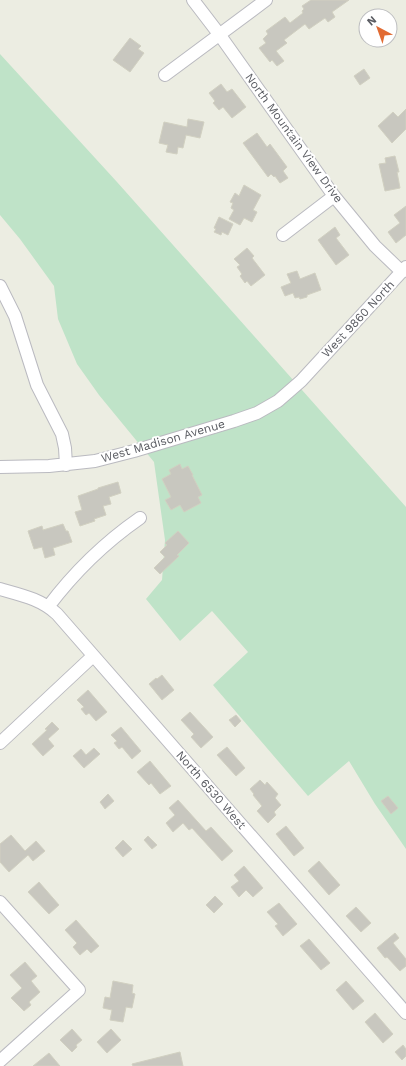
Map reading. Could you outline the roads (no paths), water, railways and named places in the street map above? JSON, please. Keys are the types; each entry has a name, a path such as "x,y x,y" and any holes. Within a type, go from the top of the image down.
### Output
{"street":[{"name":"North Mountain View Drive","path":"193,0 220,34 334,196 375,246 404,270"},
{"path":"165,75 266,0"},
{"path":"283,236 334,196"},
{"name":"West 9860 North","path":"310,372 404,270"},
{"path":"0,286 17,321 37,385 62,434 66,465"},
{"name":"West Madison Avenue","path":"0,467 66,465 114,457 246,417 263,410 278,401 310,372"},
{"path":"48,607 65,585 90,558 140,518"},
{"name":"North 6530 West","path":"0,589 35,599 57,614 406,1013"},
{"path":"0,743 93,656"},
{"path":"0,902 79,990 0,1062"}]}
